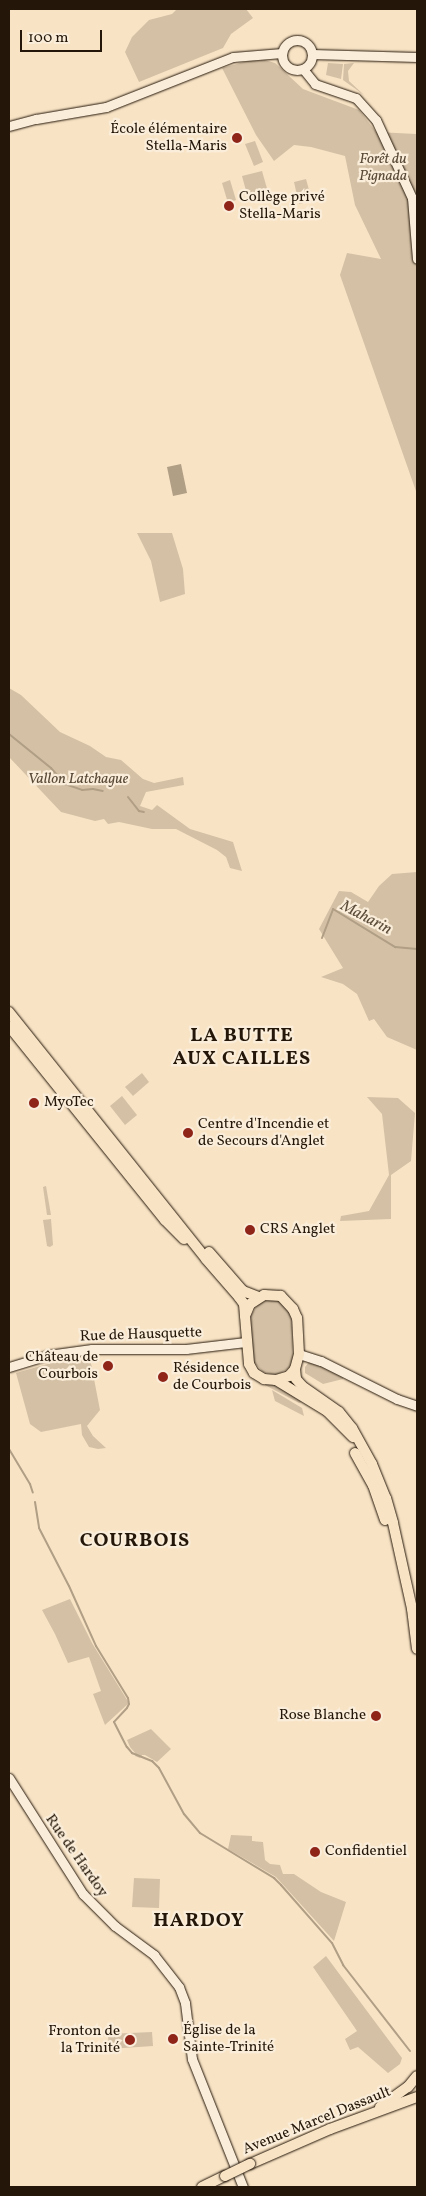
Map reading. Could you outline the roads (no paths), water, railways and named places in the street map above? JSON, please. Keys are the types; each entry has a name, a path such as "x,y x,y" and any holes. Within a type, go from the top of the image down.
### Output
{"main road":[{"path":"9,1012 244,1304 249,1364 254,1372 264,1379 276,1380 289,1376 295,1369"},
{"path":"9,1026 165,1220 206,1259"},
{"path":"174,1217 190,1230 243,1291 259,1297"},
{"path":"245,1316 250,1304 264,1295 281,1296 293,1309 297,1318 299,1354 295,1369 296,1379 302,1386 339,1412 352,1428 358,1450"},
{"path":"276,1380 327,1411 358,1450 372,1464 386,1498 412,1609 417,1649"},
{"path":"299,1393 328,1423"},
{"path":"368,2116 408,2087 417,2076"},
{"name":"Avenue Marcel Dassault","path":"202,2187 293,2144 417,2097"},
{"path":"406,2102 417,2101"}],"street":[{"path":"297,40 309,46 312,54 310,63 303,69 290,69 283,63 282,54 288,43 297,40"},
{"path":"9,126 36,119 106,107 233,57 282,54"},
{"path":"312,54 417,57"},
{"path":"303,69 315,84 356,98 376,120 412,198 417,259"},
{"name":"Rue de Hausquette","path":"9,1367 48,1355 92,1349 186,1349 246,1342"},
{"path":"299,1354 321,1361 397,1399 417,1406"},
{"name":"Rue de Hardoy","path":"9,1778 83,1894 115,1926 154,1955 179,1987 185,2003 192,2058 243,2187"}],"waterway":[{"name":"Maharin","path":"9,734 51,768 65,784 82,790 93,789 103,791"},
{"name":"Maharin","path":"128,797 139,811 144,812"},
{"name":"Maharin","path":"322,938 333,909 395,947 417,949"},
{"path":"9,1449 30,1484 33,1493"},
{"path":"35,1502 39,1528 69,1586 96,1646 128,1698 129,1704 127,1708 114,1722 127,1747 132,1753 152,1761 159,1768 184,1814 200,1833 274,1878 281,1885 332,1943 343,1965 410,2051"}],"place":[{"name":"École élémentaire Stella-Maris","path":"237,138"},
{"name":"Collège privé Stella-Maris","path":"229,206"},
{"name":"MyoTec","path":"34,1103"},
{"name":"Centre d'Incendie et de Secours d'Anglet","path":"188,1133"},
{"name":"CRS Anglet","path":"250,1230"},
{"name":"Château de Courbois","path":"108,1366"},
{"name":"Résidence de Courbois","path":"163,1377"},
{"name":"Rose Blanche","path":"376,1716"},
{"name":"Confidentiel","path":"315,1852"},
{"name":"Église de la Sainte-Trinité","path":"173,2039"},
{"name":"Fronton de la Trinité","path":"130,2040"}],"district":[{"name":"LA BUTTE AUX CAILLES","path":"242,1048"},
{"name":"COURBOIS","path":"135,1541"},
{"name":"HARDOY","path":"199,1921"}],"park label":[{"name":"Forêt du Pignada","path":"383,168"},
{"name":"Vallon Latchague","path":"78,780"}]}
